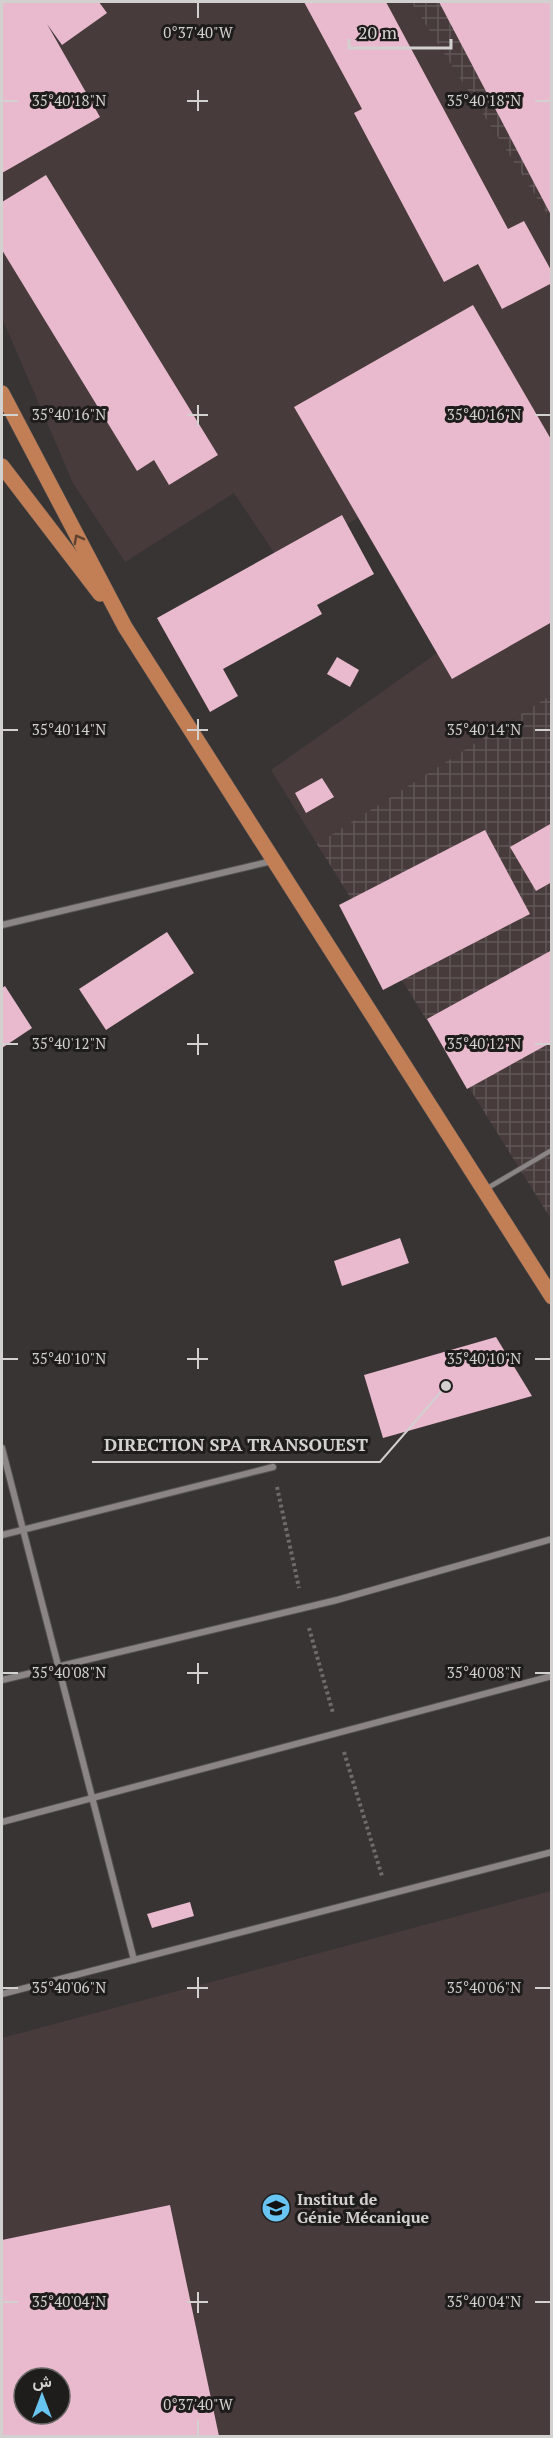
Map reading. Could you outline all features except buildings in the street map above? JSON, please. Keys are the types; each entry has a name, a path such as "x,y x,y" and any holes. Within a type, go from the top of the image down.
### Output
{"main road":[{"path":"2,393 125,627 552,1297"},
{"path":"2,466 125,627"}],"street":[{"path":"2,925 274,861"},
{"path":"2,1448 134,1960"},
{"path":"2,1535 273,1467"},
{"path":"2,1680 303,1608 552,1539"},
{"path":"2,1822 552,1676"},
{"path":"2,1994 552,1852"}],"lane":[{"path":"484,1190 552,1150"}],"path":[{"path":"273,1467 303,1608 388,1894"}],"shaded area":[{"path":"2,2 411,2 551,220 551,695 317,844 271,770 440,651 358,518 279,560 234,493 125,562 73,483 2,318"},
{"path":"411,2 551,2 551,220"},
{"path":"551,695 551,1219 317,844"},
{"name":"Institut de Génie Mécanique","path":"551,1891 551,2436 2,2436 2,2038"}],"place":[{"name":"DIRECTION SPA TRANSOUEST","path":"446,1386"},
{"name":"Institut de Génie Mécanique","path":"276,2208"}]}
